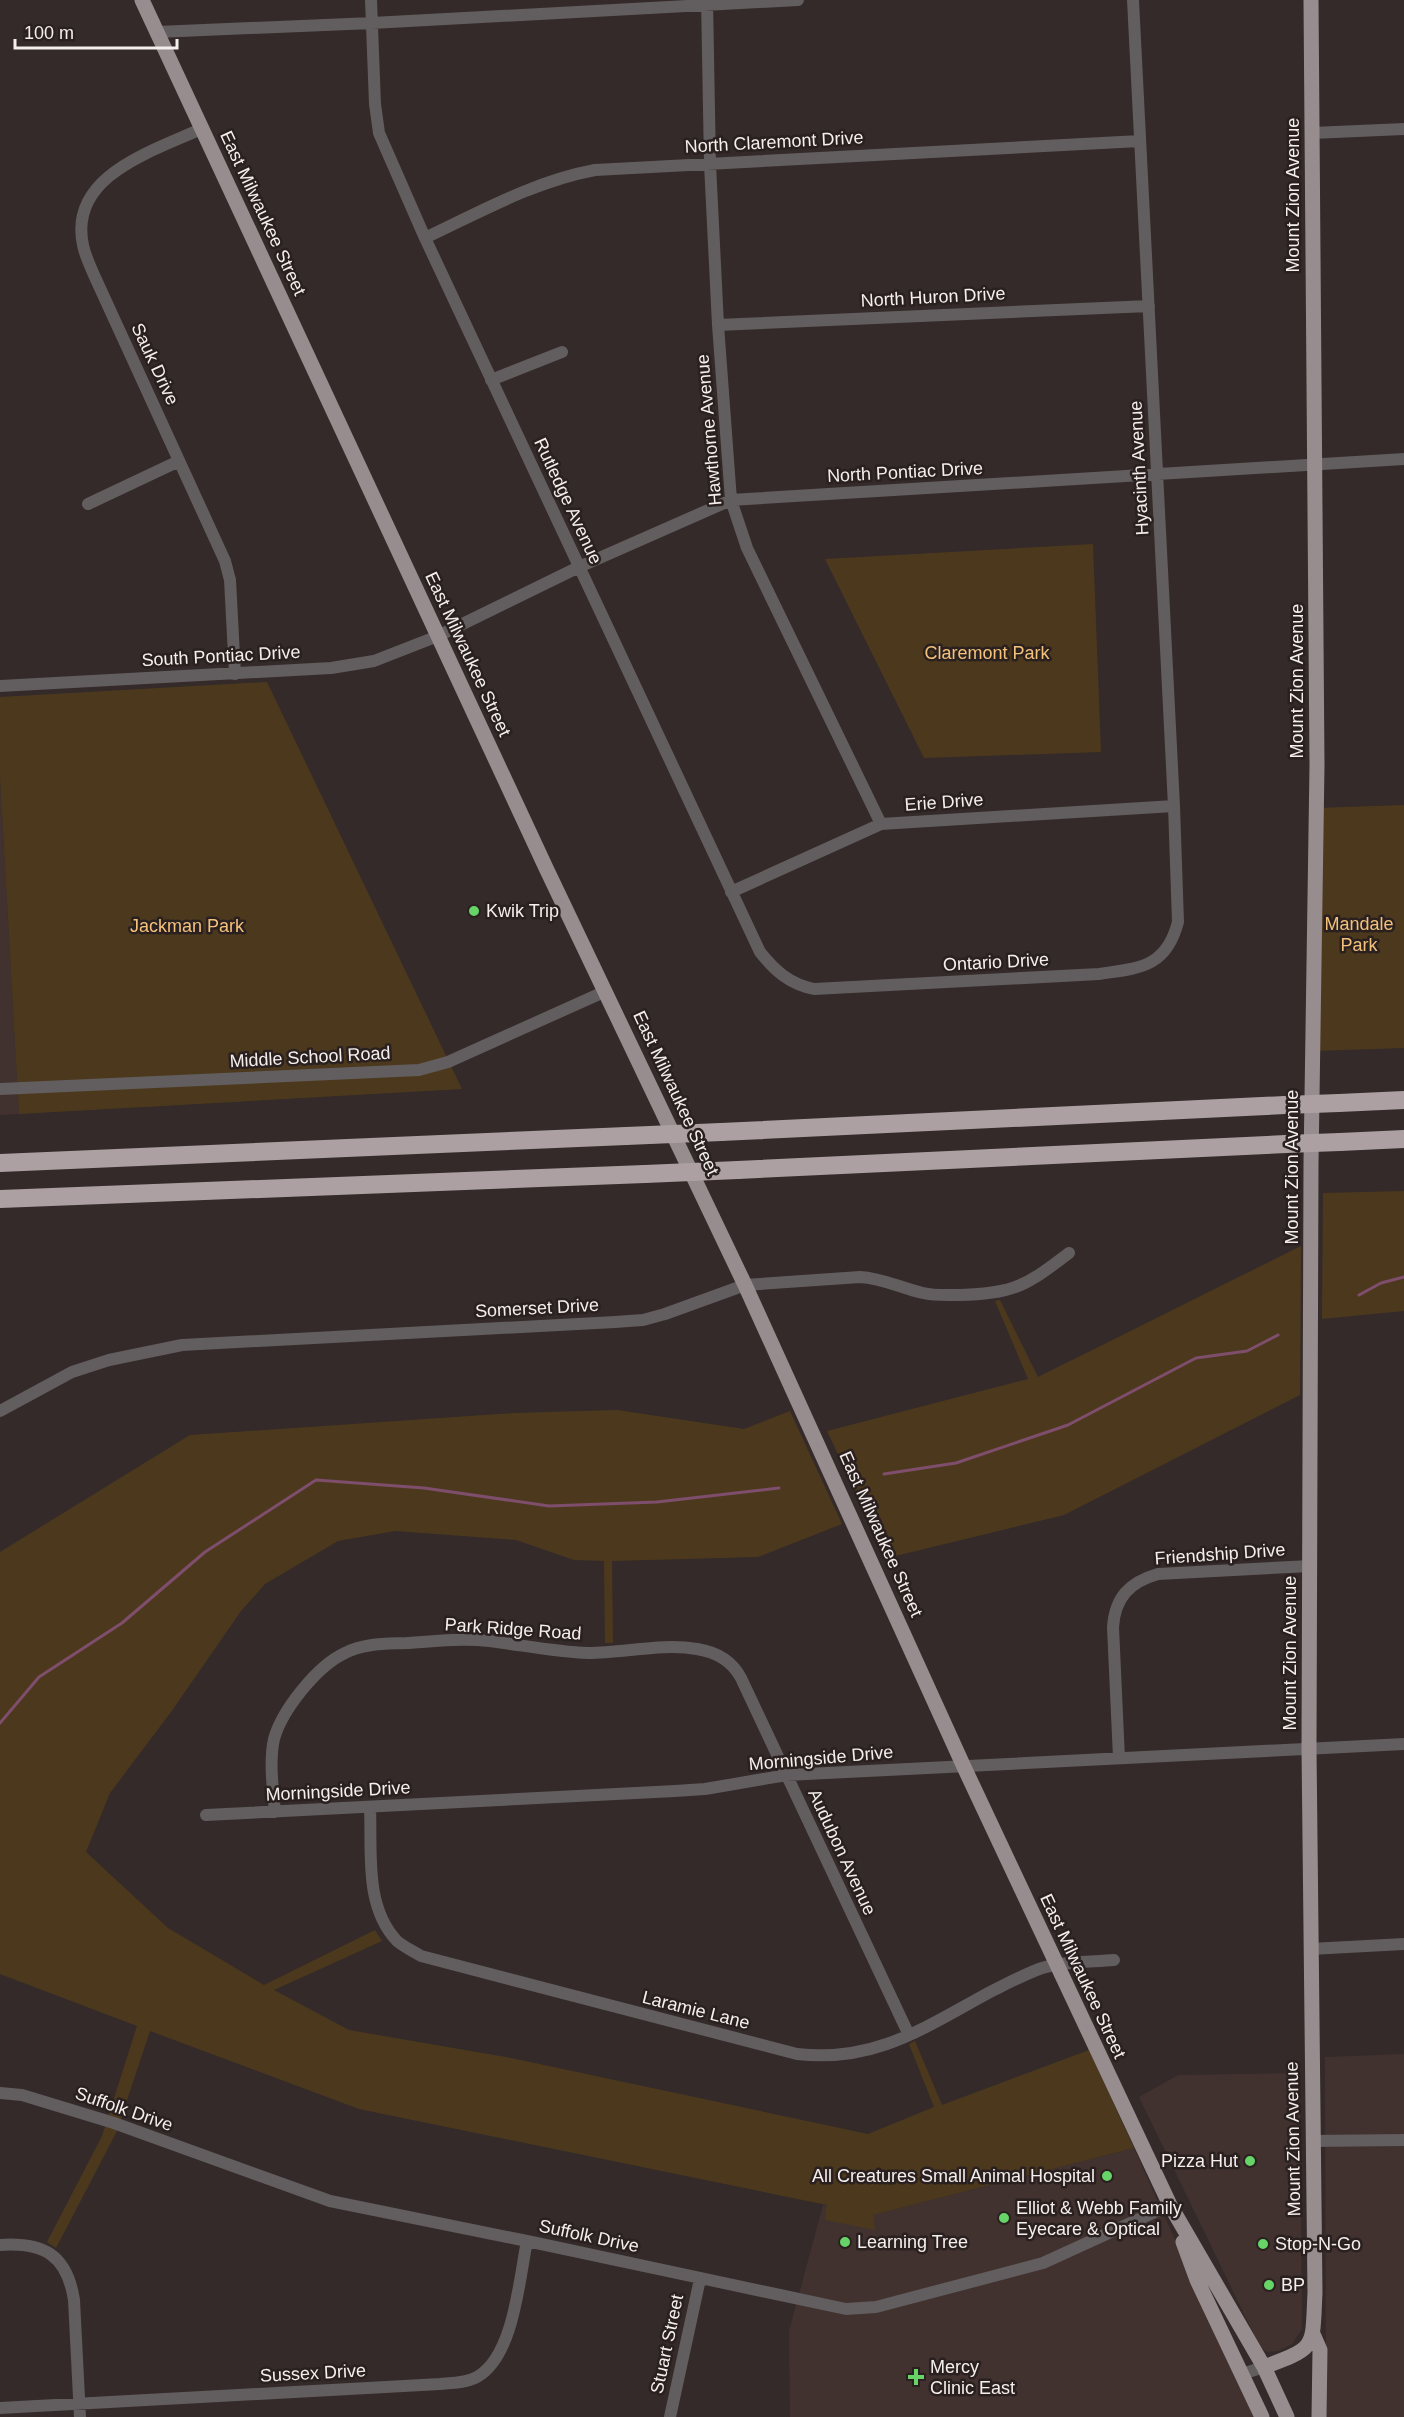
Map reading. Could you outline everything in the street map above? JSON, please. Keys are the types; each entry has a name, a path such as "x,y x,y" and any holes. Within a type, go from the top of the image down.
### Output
{"highway":[{"path":"0,1163 1404,1100"},
{"path":"0,1198 645,1174 1404,1139"}],"main road":[{"name":"East Milwaukee Street","path":"142,0 438,636 745,1285 964,1767 1170,2205 1264,2367 1287,2417"},
{"name":"Mount Zion Avenue","path":"1311,0 1317,797 1311,1164 1309,1748 1315,2293 1313,2334 1320,2350 1319,2417"},
{"name":"East Milwaukee Street","path":"1170,2205 1197,2280 1262,2417"},
{"path":"1264,2367 1302,2353 1308,2347 1313,2334"}],"street":[{"name":"Rutledge Avenue","path":"371,0 375,104 379,133 424,238 760,952 774,970 792,982 803,986"},
{"path":"157,32 372,23 707,2 798,0"},
{"name":"Hyacinth Avenue","path":"1133,0 1174,806 1178,922 1175,933"},
{"name":"Hawthorne Avenue","path":"707,2 710,164 718,325 731,500 747,548 881,824"},
{"name":"Sauk Drive","path":"203,128 118,168 105,178 88,200 81,228 83,245 90,265 225,561 230,580 235,674"},
{"path":"1312,133 1404,129"},
{"name":"North Claremont Drive","path":"424,238 537,186 565,175 595,170 1140,141"},
{"name":"North Huron Drive","path":"718,325 1149,306"},
{"path":"491,380 562,352"},
{"name":"North Pontiac Drive","path":"438,636 579,567 731,500 1404,459"},
{"path":"88,504 179,461"},
{"name":"South Pontiac Drive","path":"0,687 348,667 374,661 438,636"},
{"name":"Erie Drive","path":"731,892 881,824 1174,806"},
{"name":"Ontario Drive","path":"803,986 840,988 1099,974 1141,967 1158,959 1175,933"},
{"name":"Middle School Road","path":"0,1089 418,1070 448,1062 606,991"},
{"name":"Somerset Drive","path":"0,1411 72,1372 109,1360 182,1345 643,1320 745,1285 860,1278 879,1279 930,1295 992,1294 1032,1280 1069,1252"},
{"name":"Friendship Drive","path":"1119,1758 1113,1627 1116,1607 1128,1588 1145,1578 1158,1575 1310,1566"},
{"name":"Park Ridge Road","path":"275,1812 273,1750 284,1717 320,1671 343,1653 358,1647 455,1640 488,1641 589,1653 687,1648"},
{"name":"Audubon Avenue","path":"687,1648 725,1659 737,1671 909,2035"},
{"name":"Morningside Drive","path":"206,1815 705,1789 787,1775 1404,1744"},
{"name":"Laramie Lane","path":"370,1808 374,1890 378,1911 399,1942 421,1956 797,2054 822,2057 857,2054 909,2035 1018,1978 1056,1964 1114,1960"},
{"path":"1310,1949 1404,1944"},
{"name":"Suffolk Drive","path":"0,2093 22,2095 114,2123 330,2202 527,2241 812,2303 863,2310 1043,2263 1170,2205"},
{"path":"1312,2141 1404,2140"},
{"name":"Sussex Drive","path":"0,2408 79,2410 470,2380 496,2360 506,2340 527,2241"},
{"path":"0,2245 27,2244 48,2252 58,2260 72,2284 79,2410"},
{"name":"Stuart Street","path":"670,2417 700,2279"},
{"path":"1242,2374 1264,2367"}],"shaded area":[{"path":"0,777 19,1114 0,1115"},
{"path":"1404,2054 1404,2417 1326,2417 1325,2057"},
{"path":"1300,2073 1302,2329 1292,2344 1279,2351 1267,2352 1260,2347 1139,2097 1178,2075"},
{"path":"1134,2148 1254,2417 790,2417 789,2331 823,2205 873,2215"}],"green space":[{"name":"Claremont Park","path":"1093,544 1101,752 924,758 825,559"},
{"name":"Jackman Park","path":"267,682 462,1089 19,1114 0,777 0,697"},
{"name":"Mandale Park","path":"1404,805 1404,1048 1313,1051 1317,808"},
{"path":"1404,1191 1404,1311 1322,1319 1323,1193"},
{"path":"1301,1246 1300,1395 1064,1515 887,1558 827,1431 1028,1379 995,1301 1000,1300 1038,1377"},
{"path":"617,1410 744,1429 790,1411 842,1524 758,1557 612,1561 613,1643 605,1643 604,1561 574,1560 516,1540 395,1531 338,1541 265,1584 241,1611 171,1712 110,1793 86,1852 168,1928 264,1985 375,1930 382,1941 274,1990 349,2030 511,2058 868,2134 934,2107 909,2044 915,2041 942,2105 1089,2050 1134,2148 873,2215 875,2230 825,2220 827,2205 359,2109 150,2031 116,2133 56,2248 47,2242 102,2136 137,2026 0,1974 0,1552 190,1435 514,1413"}],"waterway":[{"path":"1359,1295 1381,1283 1404,1277"},
{"path":"884,1474 956,1463 1068,1425 1196,1358 1247,1351 1278,1335"},
{"path":"0,1723 39,1677 122,1623 205,1552 316,1480 424,1488 549,1506 657,1502 779,1488"}],"place":[{"name":"Kwik Trip","path":"474,911"},
{"name":"Pizza Hut","path":"1250,2161"},
{"name":"All Creatures Small Animal Hospital","path":"1107,2176"},
{"name":"Elliot & Webb Family Eyecare & Optical","path":"1004,2218"},
{"name":"Learning Tree","path":"845,2242"},
{"name":"Stop-N-Go","path":"1263,2244"},
{"name":"BP","path":"1269,2285"},
{"name":"Mercy Clinic East","path":"916,2377"}]}
